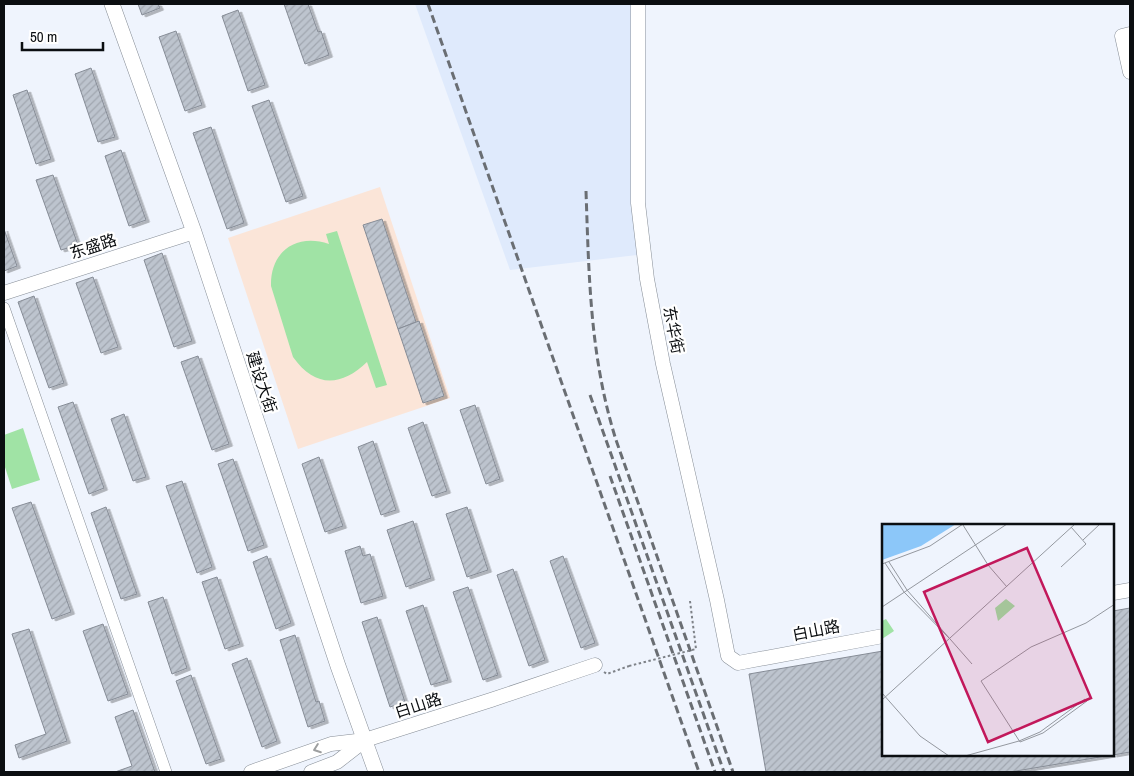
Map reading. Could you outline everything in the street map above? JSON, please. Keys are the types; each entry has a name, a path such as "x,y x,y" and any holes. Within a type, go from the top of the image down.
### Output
{"main road":[{"name":"建设大街","path":"112,4 194,232 338,666 376,772"}],"street":[{"name":"东华街","path":"638,4 638,203 647,279 663,364 728,656"},
{"path":"1130,34 1122,36 1130,72"},
{"name":"东盛路","path":"4,293 194,232"},
{"path":"4,308 166,772"},
{"path":"1114,593 1130,590"},
{"name":"白山路","path":"728,656 738,662 882,636"},
{"name":"白山路","path":"251,772 331,744 365,740 595,665"},
{"path":"311,772 337,762 365,740"}],"path":[{"path":"595,665 607,674 629,666 696,649 690,602"}],"shaded area":[{"path":"415,4 633,4 637,255 510,270"},
{"path":"380,187 450,398 298,449 228,238"}],"green space":[{"path":"337,231 387,385 376,388 367,362 348,376 338,380 328,380 319,379 310,374 293,357 271,286 275,263 280,254 296,243 317,241 329,244 326,234"},
{"path":"23,428 40,480 12,489 4,464 4,435"}],"building":[{"path":"138,4 158,4 160,8 142,15"},
{"path":"284,4 308,4 318,32 321,31 329,55 305,64"},
{"path":"238,10 265,85 248,91 222,16"},
{"path":"176,31 202,105 185,111 159,37"},
{"path":"91,68 115,137 98,142 75,74"},
{"path":"27,90 51,159 36,164 13,95"},
{"path":"269,100 303,196 286,202 252,106"},
{"path":"211,127 244,223 227,229 193,133"},
{"path":"121,150 146,220 129,226 105,156"},
{"path":"53,175 78,245 61,250 36,180"},
{"path":"382,219 416,322 398,329 363,225"},
{"path":"4,229 17,266 4,271"},
{"path":"162,253 192,341 174,347 144,260"},
{"path":"93,277 118,347 101,353 76,283"},
{"path":"34,296 64,383 49,388 18,302"},
{"path":"419,321 444,396 423,403 398,329"},
{"path":"198,356 229,444 212,450 181,362"},
{"path":"73,402 104,488 89,494 58,407"},
{"path":"475,405 500,479 486,484 460,410"},
{"path":"124,414 146,477 133,481 111,419"},
{"path":"423,422 447,491 432,496 408,428"},
{"path":"373,441 396,510 381,515 358,447"},
{"path":"319,457 343,526 325,532 302,464"},
{"path":"233,459 264,545 248,551 218,464"},
{"path":"182,481 212,567 197,573 166,486"},
{"path":"31,502 71,612 52,619 12,508"},
{"path":"106,507 137,594 121,599 91,513"},
{"path":"467,507 488,570 467,577 446,514"},
{"path":"413,521 431,578 406,587 387,530"},
{"path":"360,546 363,556 370,554 383,596 361,603 345,551"},
{"path":"267,556 291,623 276,629 253,562"},
{"path":"563,556 595,643 581,648 550,561"},
{"path":"513,569 545,660 529,666 497,575"},
{"path":"217,577 240,644 225,649 202,582"},
{"path":"468,587 498,675 483,680 453,592"},
{"path":"163,597 187,668 172,674 148,602"},
{"path":"423,605 448,680 431,685 406,611"},
{"path":"1130,608 1130,752 1114,755 1114,611"},
{"path":"377,617 405,702 390,707 362,622"},
{"path":"103,624 128,694 108,701 83,631"},
{"path":"29,629 67,741 19,758 15,745 46,734 12,634"},
{"path":"295,635 316,702 319,701 325,721 308,727 280,640"},
{"path":"882,651 882,756 1106,756 1010,772 766,772 749,674"},
{"path":"247,658 277,741 262,747 232,664"},
{"path":"191,675 221,759 206,764 176,681"},
{"path":"133,710 155,772 115,772 132,766 115,717"}],"railway":[{"path":"428,4 699,772"},
{"path":"586,191 592,317 607,409 616,440 733,772"},
{"path":"590,395 724,772"},
{"path":"610,476 715,772"}]}
